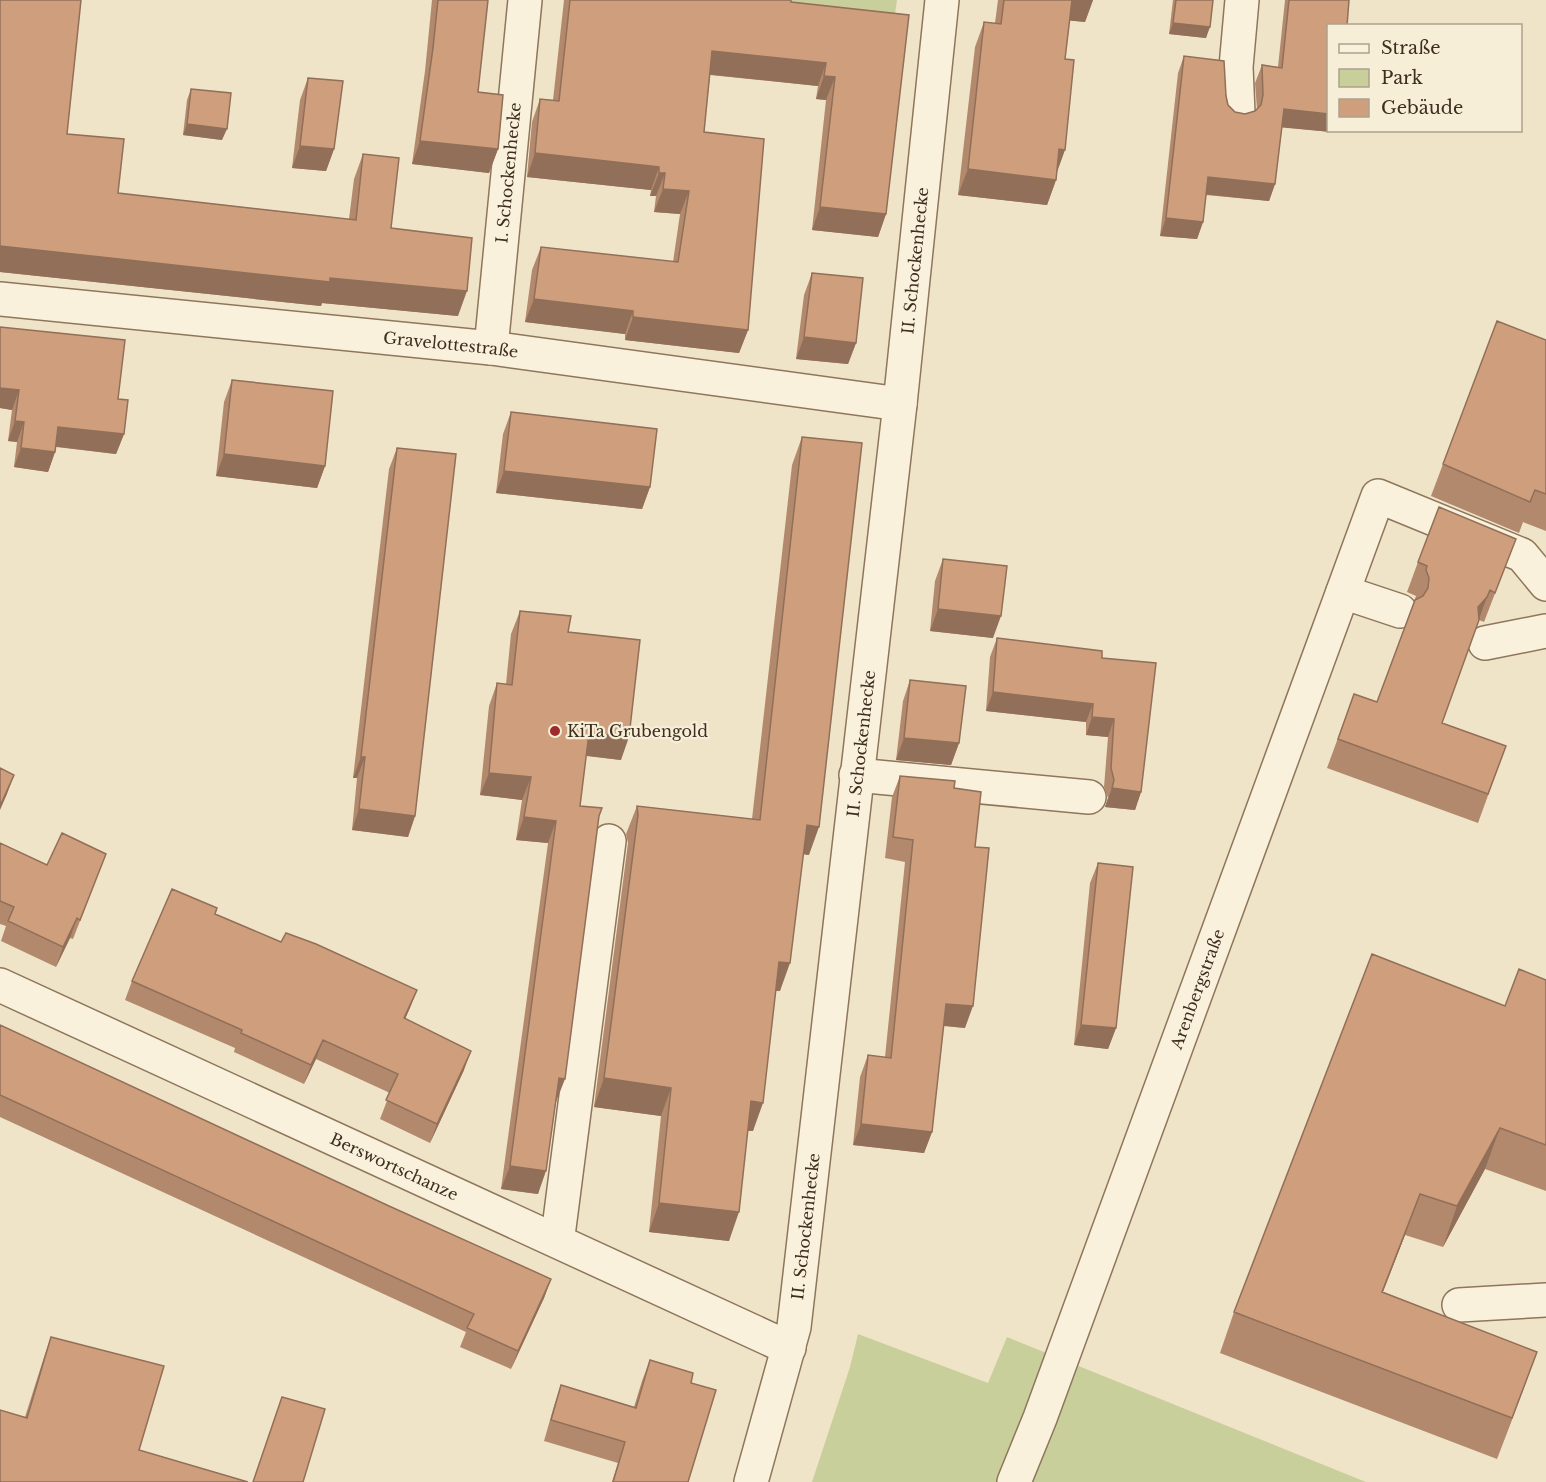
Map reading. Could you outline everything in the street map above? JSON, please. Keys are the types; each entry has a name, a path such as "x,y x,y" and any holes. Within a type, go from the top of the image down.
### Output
{"street":[{"name":"I. Schockenhecke","path":"491,348 525,0"},
{"name":"II. Schockenhecke","path":"751,1482 794,1327 900,404 942,0"},
{"path":"1238,112 1236,67 1242,0"},
{"name":"Gravelottestraße","path":"0,299 491,348 900,404"},
{"name":"Arenbergstraße","path":"1014,1482 1040,1418 1378,496 1522,555 1546,584"},
{"path":"1343,591 1400,611"},
{"path":"1485,643 1546,631"},
{"path":"856,775 1089,797"},
{"path":"554,1238 559,1227 609,841"},
{"name":"Berswortschanze","path":"0,985 789,1348"},
{"path":"1460,1305 1546,1300"}],"green space":[{"path":"792,0 897,0 893,29 789,22"},
{"path":"858,1334 988,1383 1007,1337 1366,1482 812,1482 850,1367"}],"building":[{"path":"0,0 81,0 67,134 124,139 118,193 356,220 363,154 399,158 391,228 472,238 467,291 330,278 330,282 0,246"},
{"path":"438,0 488,0 478,92 503,95 498,149 420,141"},
{"path":"570,0 791,0 791,2 909,15 886,214 820,207 835,77 824,76 826,63 712,51 704,132 764,139 748,330 633,317 633,311 534,299 541,247 678,262 689,191 663,189 665,173 659,173 659,167 535,153 540,99 559,101"},
{"path":"1004,0 1072,0 1065,59 1074,60 1065,150 1059,149 1056,180 968,169 984,22 1001,24"},
{"path":"1176,0 1213,0 1210,27 1173,23"},
{"path":"1289,0 1349,0 1347,24 1327,24 1327,114 1284,109 1275,184 1208,177 1203,222 1166,218 1184,56 1224,61 1228,105 1235,112 1245,114 1255,111 1261,105 1262,65 1282,68"},
{"path":"308,78 343,81 334,149 300,146"},
{"path":"191,89 231,93 227,129 187,124"},
{"path":"812,273 863,278 856,343 804,337"},
{"path":"1497,321 1546,340 1546,494 1535,490 1530,502 1443,464"},
{"path":"0,327 125,340 118,399 128,400 124,434 58,427 55,452 21,448 24,422 15,421 19,390 0,388"},
{"path":"232,380 333,391 325,466 224,454"},
{"path":"511,412 657,429 650,487 504,471"},
{"path":"802,437 862,443 819,827 807,825 790,963 779,962 763,1103 751,1101 739,1212 659,1203 671,1088 604,1078 638,815 637,806 760,820"},
{"path":"397,448 456,454 415,816 359,809 365,757 361,757"},
{"path":"1439,507 1516,539 1495,593 1490,590 1478,607 1479,620 1442,723 1506,746 1488,794 1338,739 1354,694 1377,702 1415,600 1423,596 1428,588 1427,566 1418,562"},
{"path":"943,559 1007,566 1001,616 938,609"},
{"path":"520,611 571,616 568,632 640,640 629,737 589,733 580,806 602,808 599,816 565,1079 559,1078 546,1171 510,1166 556,821 524,817 531,777 489,773 497,683 512,685"},
{"path":"997,638 1102,651 1102,658 1156,663 1141,792 1112,788 1114,719 1092,717 1093,704 993,692"},
{"path":"910,680 966,686 959,743 904,738"},
{"path":"0,768 14,775 0,806"},
{"path":"900,776 955,781 954,788 981,792 975,847 989,848 973,1006 946,1004 932,1132 861,1124 868,1055 891,1058 913,840 893,837"},
{"path":"62,833 106,854 80,920 77,918 63,947 8,921 14,907 0,901 0,843 47,865"},
{"path":"1098,863 1133,867 1116,1028 1081,1025"},
{"path":"172,889 217,908 215,914 281,942 286,933 316,944 417,990 404,1018 471,1051 437,1124 386,1100 398,1074 323,1040 311,1065 241,1033 242,1030 132,981"},
{"path":"1372,954 1505,1006 1519,969 1546,980 1546,1145 1500,1128 1457,1206 1420,1194 1382,1292 1537,1352 1512,1418 1234,1312"},
{"path":"0,1025 551,1279 518,1351 467,1328 474,1314 0,1095"},
{"path":"51,1337 164,1366 139,1450 248,1482 0,1482 0,1410 27,1418"},
{"path":"650,1360 693,1373 691,1383 716,1390 688,1482 613,1482 625,1442 551,1420 561,1385 636,1408"},
{"path":"282,1397 325,1409 303,1482 253,1482"}],"place":[{"name":"KiTa Grubengold","path":"555,731"}]}
